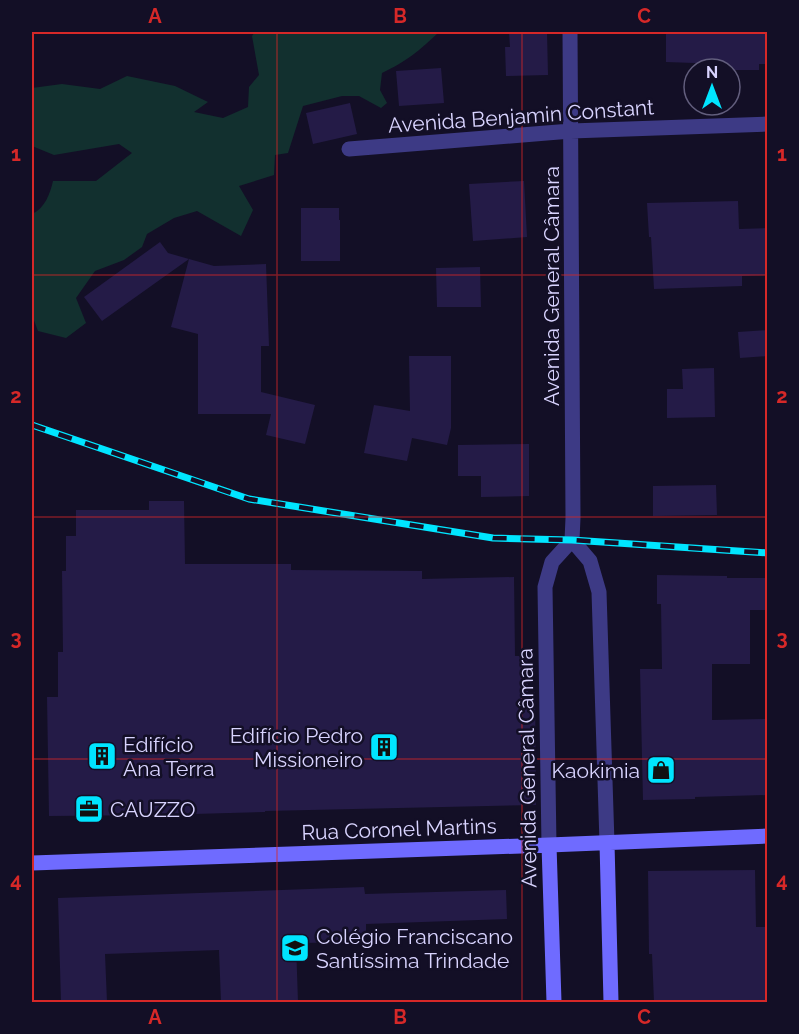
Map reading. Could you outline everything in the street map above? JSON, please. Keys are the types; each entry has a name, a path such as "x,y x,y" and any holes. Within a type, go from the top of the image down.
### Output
{"main road":[{"name":"Rua Coronel Martins","path":"32,863 768,836"},
{"path":"607,843 611,1002"},
{"name":"Avenida General Câmara","path":"549,845 554,1002"}],"street":[{"name":"Avenida General Câmara","path":"549,845 545,587 552,562 572,540 573,506 570,32"},
{"name":"Avenida Benjamin Constant","path":"349,149 571,131 768,124"},
{"path":"572,540 590,561 599,592 607,843"}],"green space":[{"path":"255,32 439,32 412,55 382,73 380,90 387,103 381,108 359,96 342,96 303,106 288,153 275,155 274,175 239,186 253,210 241,236 197,211 174,218 147,234 142,247 124,260 95,271 76,298 86,323 66,338 38,331 32,315 32,214 44,204 53,181 96,181 132,153 119,144 54,155 32,146 32,88 62,84 100,89 127,76 175,86 208,102 194,112 223,118 248,107 249,87 259,75 252,36"}],"building":[{"path":"509,32 547,32 548,75 506,76 505,47 510,47"},
{"path":"666,32 768,32 768,64 759,64 759,70 742,70 742,57 682,57 682,63 666,62"},
{"path":"441,68 444,103 399,106 396,71"},
{"path":"350,103 357,134 313,144 306,113"},
{"path":"524,181 527,237 473,241 469,184"},
{"path":"738,201 739,229 768,228 768,275 742,276 742,286 654,289 647,203"},
{"path":"301,208 339,208 340,261 301,261"},
{"path":"160,242 168,253 189,259 102,321 84,297"},
{"path":"189,259 214,266 266,264 269,346 261,346 261,392 315,405 305,444 266,435 271,414 198,414 198,334 171,327"},
{"path":"480,267 481,307 437,307 436,268"},
{"path":"768,330 768,356 740,358 738,332"},
{"path":"409,356 451,356 451,428 447,445 412,438 407,461 364,453 374,405 410,411"},
{"path":"714,368 715,417 667,418 667,389 683,389 682,369"},
{"path":"529,444 529,496 481,497 481,476 458,476 458,445"},
{"path":"716,485 717,515 653,516 653,486"},
{"path":"149,501 184,501 185,564 291,564 291,570 422,571 422,579 514,577 515,656 528,656 528,692 535,692 536,805 49,816 47,697 58,697 58,652 63,652 62,571 66,571 66,536 76,536 76,510 149,510"},
{"path":"657,575 768,578 768,610 750,610 750,664 712,664 712,720 768,719 768,795 643,800 640,669 662,669 661,604 657,604"},
{"path":"755,870 756,927 768,927 768,1002 654,1002 652,954 649,954 648,871"},
{"path":"364,887 365,894 506,890 507,919 366,924 366,942 296,943 298,1002 221,1002 219,950 105,954 107,1002 61,1002 58,898"}],"railway":[{"path":"32,425 249,499 493,538 572,540 768,553"}],"place":[{"name":"Edifício Pedro Missioneiro","path":"384,747"},
{"name":"Edifício Ana Terra","path":"102,756"},
{"name":"Kaokimia","path":"661,770"},
{"name":"CAUZZO","path":"89,809"},
{"name":"Colégio Franciscano Santíssima Trindade","path":"295,948"}]}
